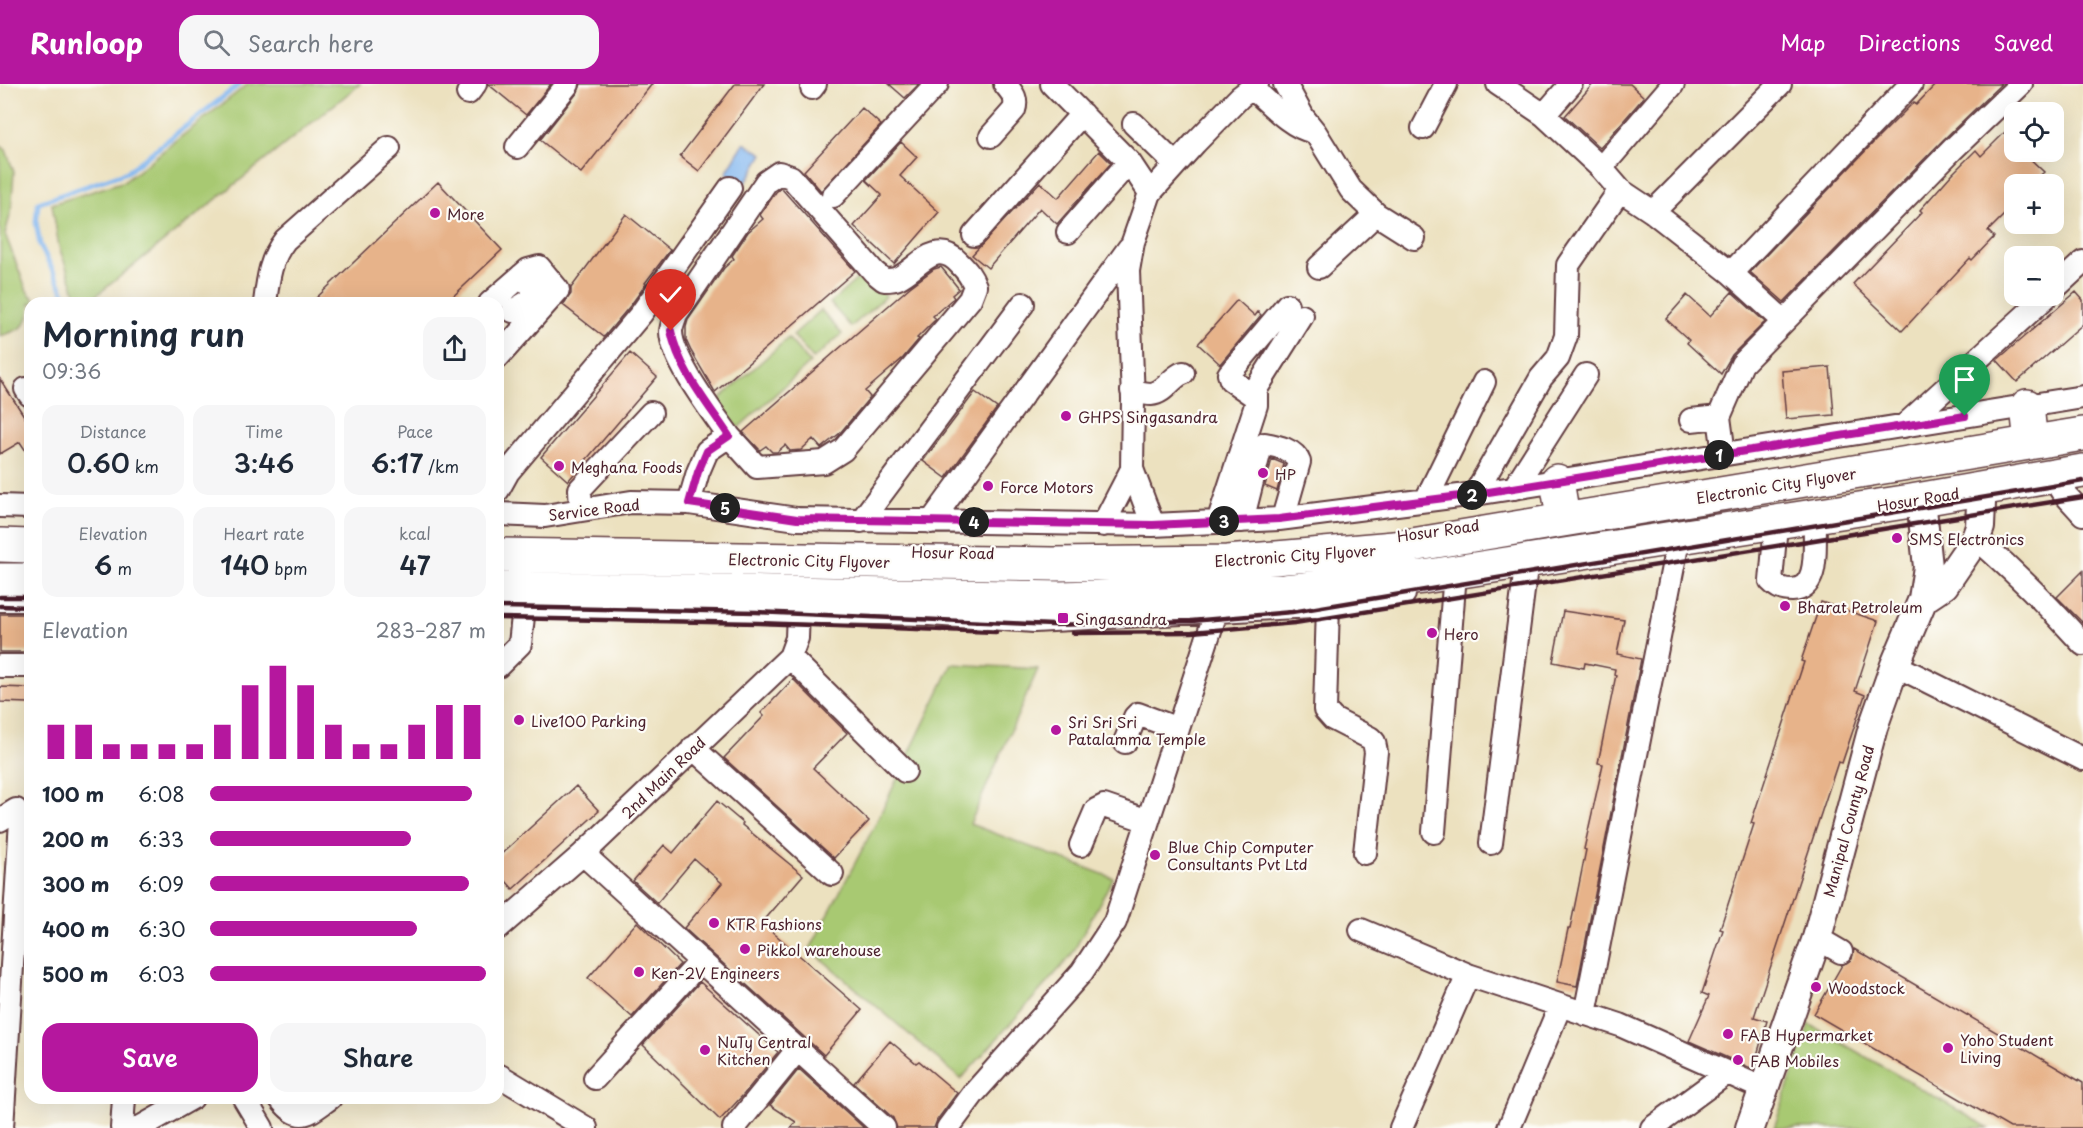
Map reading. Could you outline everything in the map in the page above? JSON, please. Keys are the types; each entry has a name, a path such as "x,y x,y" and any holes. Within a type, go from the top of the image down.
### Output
{"highway":[{"name":"Hosur Road","path":"504,544 1108,554 1237,549 1393,536 1559,496 2028,420 2083,425"},
{"name":"Electronic City Flyover","path":"504,555 1017,563 1227,562 1394,548 2083,434"},
{"name":"Electronic City Flyover","path":"504,575 903,582 1166,580 1340,567 1794,501 2083,452"},
{"name":"Hosur Road","path":"504,588 1061,598 1284,591 1423,577 2076,483"},
{"path":"0,537 24,537"},
{"path":"0,545 24,546"},
{"path":"0,567 24,568"},
{"path":"0,580 24,580"}],"main road":[{"path":"1923,599 1944,585 1976,538 1980,527 1981,503"},
{"name":"Manipal County Road","path":"1750,1128 1817,938 1873,727 1895,665 1923,599 1928,567 1922,505"}],"street":[{"path":"517,147 568,84"},
{"path":"833,196 938,84"},
{"path":"991,136 1014,110 1016,98 1005,84"},
{"path":"1052,84 1129,162 1150,193"},
{"path":"1286,84 1303,117 1351,190 1376,214 1414,238"},
{"path":"1423,128 1446,84"},
{"path":"1498,84 1523,90 1544,115 1620,189 1731,273 1784,321"},
{"path":"1544,115 1571,84"},
{"path":"1601,168 1673,84"},
{"path":"1653,212 1780,84"},
{"path":"1731,273 1911,84"},
{"path":"1724,454 1719,417 1742,364 1945,157 2021,84"},
{"path":"1153,525 1132,470 1128,271 1133,242 1150,193 1245,88 1305,129 1315,132"},
{"path":"974,235 1082,114"},
{"path":"1134,124 1175,164"},
{"path":"266,297 275,252 285,240 389,148"},
{"path":"1068,232 1129,162"},
{"path":"779,173 790,177 874,272 884,280 897,279 927,256 942,254 953,257 971,275 975,286 970,299 843,450 824,462 757,467 729,436 689,376 674,347 671,331 676,314 766,182 779,173"},
{"path":"504,479 640,314 730,188"},
{"path":"1570,370 1558,358 1566,336 1568,265 1620,189"},
{"path":"1319,267 1376,214"},
{"path":"931,522 1133,242"},
{"path":"2064,280 2083,262"},
{"path":"497,297 528,270 539,267 558,290 504,350"},
{"path":"513,311 531,300 534,289 522,275"},
{"path":"861,520 1023,304"},
{"path":"1904,426 2036,306"},
{"path":"1218,522 1256,405 1254,396 1256,389 1295,310 1229,374 1231,380 1254,396"},
{"path":"1514,488 1570,370"},
{"path":"1476,494 1541,378 1570,370"},
{"path":"1132,391 1152,394 1160,391 1177,375 1183,373"},
{"path":"1426,500 1484,382"},
{"name":"Service Road","path":"504,514 545,516 631,502 689,503 797,519 1153,525 1283,518 1514,488 1559,496 1724,454 1904,426 2028,420 2083,397"},
{"path":"581,510 580,489 651,413"},
{"path":"1691,420 1719,417"},
{"path":"689,503 707,451 729,436"},
{"path":"1242,520 1260,450 1265,444 1292,452 1298,457 1299,462 1283,518"},
{"path":"1104,525 1132,470"},
{"path":"504,606 798,610 929,614 1034,621 1216,612 1329,605 1775,536 1922,505 1981,503 2076,483 2083,514"},
{"path":"0,506 24,507"},
{"path":"1775,536 1771,581 1779,589 1796,590 1808,583 1813,574 1815,529"},
{"path":"1976,538 2041,598 2083,644"},
{"path":"1585,1014 1676,551"},
{"path":"1491,843 1525,575"},
{"path":"1434,832 1454,586"},
{"path":"0,600 24,600"},
{"path":"1329,605 1325,710 1333,719 1370,738 1374,742 1376,752 1365,853"},
{"path":"504,660 520,644 524,607"},
{"path":"798,610 797,638 790,657 905,771"},
{"path":"948,1128 974,1093 1088,964 1115,922 1216,612"},
{"name":"2nd Main Road","path":"504,923 583,854 790,657"},
{"path":"1895,665 2083,759"},
{"path":"0,666 24,666"},
{"path":"1125,742 1138,714 1178,729"},
{"path":"693,748 832,874"},
{"path":"1081,845 1095,810 1099,807 1104,806 1148,821"},
{"path":"0,820 16,810 21,820 2,1128"},
{"path":"583,854 884,1128"},
{"path":"1360,930 1468,975 1620,1025 1764,1089"},
{"path":"1817,938 1841,952"},
{"path":"595,1078 701,961"},
{"path":"1401,1128 1468,975"},
{"path":"1509,1128 1560,1006"},
{"path":"734,1128 798,1049"},
{"path":"1652,1128 1727,1072"},
{"path":"504,1078 586,1128"},
{"path":"122,1128 124,1104"},
{"path":"139,1128 181,1104"},
{"path":"248,1104 262,1128"},
{"path":"284,1104 288,1109 300,1115 307,1114 321,1104"}],"green space":[{"path":"248,84 360,84 94,297 77,297 59,247 52,204 125,181"},
{"path":"0,145 6,150 14,172 11,212 5,234 27,291 32,297 24,297 23,326 14,332 0,336"},
{"path":"865,272 886,296 851,327 830,303"},
{"path":"821,310 842,334 813,359 793,335"},
{"path":"788,338 810,363 738,428 716,402"},
{"path":"952,664 1038,669 970,824 1113,878 1071,956 961,1079 810,949 876,823"},
{"path":"1809,1024 1989,1128 1774,1128"}],"water":[{"path":"744,143 763,154 745,184 726,173"}],"building":[{"path":"488,84 551,84 526,115"},
{"path":"581,84 652,84 581,173 540,140 578,92"},
{"path":"735,84 764,84 699,171 680,156"},
{"path":"889,84 919,84 905,98"},
{"path":"1593,84 1630,84 1644,97 1600,148 1565,116"},
{"path":"1936,84 2001,84 1784,302 1750,272 1875,141 1914,102 1916,105"},
{"path":"862,108 881,125 821,191 804,171"},
{"path":"2004,133 2004,162 2034,162 2044,172 2042,174 2004,174 2004,215 1988,231 1994,237 1972,260 1970,258 1902,331 1853,284 1922,212 1920,210 1976,150 1981,156"},
{"path":"901,142 917,157 900,176 939,212 894,264 854,226 882,195 866,180"},
{"path":"1099,151 1111,163 1057,224 1040,208 988,268 972,255 1040,182 1058,198"},
{"name":"More","path":"438,182 502,250 452,297 317,297"},
{"path":"781,188 855,271 715,392 686,340 688,320 724,268 734,259 732,256 748,232 763,219 760,215"},
{"path":"626,214 670,250 630,306 604,337 563,305 571,294 571,288"},
{"path":"941,267 959,289 952,295 954,298 933,316 936,319 917,338 919,339 903,358 865,391 870,397 840,433 821,448 813,439 801,450 790,451 785,445 777,452 772,452 766,446 760,450 743,432 910,287 934,269"},
{"path":"1732,292 1765,322 1732,355 1721,374 1687,343 1689,340 1666,319 1687,295 1710,316"},
{"path":"2076,292 2083,300 2083,324 2017,382 1997,360 2060,306 2064,306 2064,302"},
{"path":"1237,300 1255,316 1258,312 1261,315 1220,364 1198,344"},
{"path":"630,353 657,377 568,481 541,457"},
{"path":"1830,367 1834,415 1786,419 1782,371"},
{"path":"0,379 24,416 24,448 20,442 0,454"},
{"path":"975,392 997,408 946,478 923,461"},
{"path":"1272,459 1284,464 1277,491 1265,486"},
{"path":"2083,571 2083,623 2057,597"},
{"path":"1821,602 1878,621 1855,691 1865,695 1842,763 1838,762 1754,1017 1767,1021 1753,1069 1689,1041 1709,996 1702,993 1723,930 1720,929"},
{"path":"1563,611 1624,620 1617,654 1641,659 1577,986 1557,982 1603,764 1598,763 1616,675 1614,674 1615,669 1585,663 1584,668 1553,662"},
{"path":"0,614 24,614 24,652 0,652"},
{"path":"793,679 847,733 813,768 869,821 834,858 724,758 764,716 761,713"},
{"path":"0,687 24,688 24,703 0,702"},
{"path":"576,786 599,811 513,889 504,879 504,852"},
{"path":"717,801 743,823 742,825 803,875 762,923 862,1010 824,1055 684,928 722,883 694,859 657,903 633,881 664,845 673,853"},
{"name":"Ken-2V Engineers","path":"637,922 680,964 632,1017 588,978"},
{"name":"Yoho Student Living","path":"1854,949 2083,1083 2083,1128 2010,1128 1814,1014 1842,965 1852,959"},
{"path":"700,982 778,1052 720,1120 643,1045"},
{"path":"890,1041 916,1063 919,1061 957,1093 937,1120 934,1128 897,1128 893,1118 854,1083"},
{"path":"799,1069 864,1128 791,1128 796,1122 770,1105"}],"waterway":[{"path":"66,297 40,245 36,222 38,203 127,172 240,84"}],"railway":[{"path":"504,607 756,612 1052,625 1191,621 1292,612 2083,481"},
{"path":"1073,633 1192,632 1295,623 2083,497"},
{"path":"0,597 24,597"},
{"path":"0,606 24,607"},
{"path":"504,618 758,623 996,632"}],"place":[{"name":"More","path":"435,213"},
{"name":"GHPS Singasandra","path":"1066,416"},
{"name":"Meghana Foods","path":"559,466"},
{"name":"HP","path":"1263,473"},
{"name":"Force Motors","path":"988,486"},
{"name":"SMS Electronics","path":"1897,538"},
{"name":"Bharat Petroleum","path":"1785,606"},
{"name":"Singasandra","path":"1063,618"},
{"name":"Hero","path":"1432,633"},
{"name":"Live100 Parking","path":"519,720"},
{"name":"Sri Sri Sri Patalamma Temple","path":"1056,730"},
{"name":"Blue Chip Computer Consultants Pvt Ltd","path":"1155,855"},
{"name":"KTR Fashions","path":"714,923"},
{"name":"Pikkol warehouse","path":"745,949"},
{"name":"Ken-2V Engineers","path":"639,972"},
{"name":"Woodstock","path":"1816,987"},
{"name":"FAB Hypermarket","path":"1728,1034"},
{"name":"Yoho Student Living","path":"1948,1048"},
{"name":"NuTy Central Kitchen","path":"705,1050"},
{"name":"FAB Mobiles","path":"1738,1060"}],"route":[{"path":"671,331 674,347 689,376 729,436 707,451 689,503 797,519 1153,525 1279,519 1476,494 1965,416"}]}
